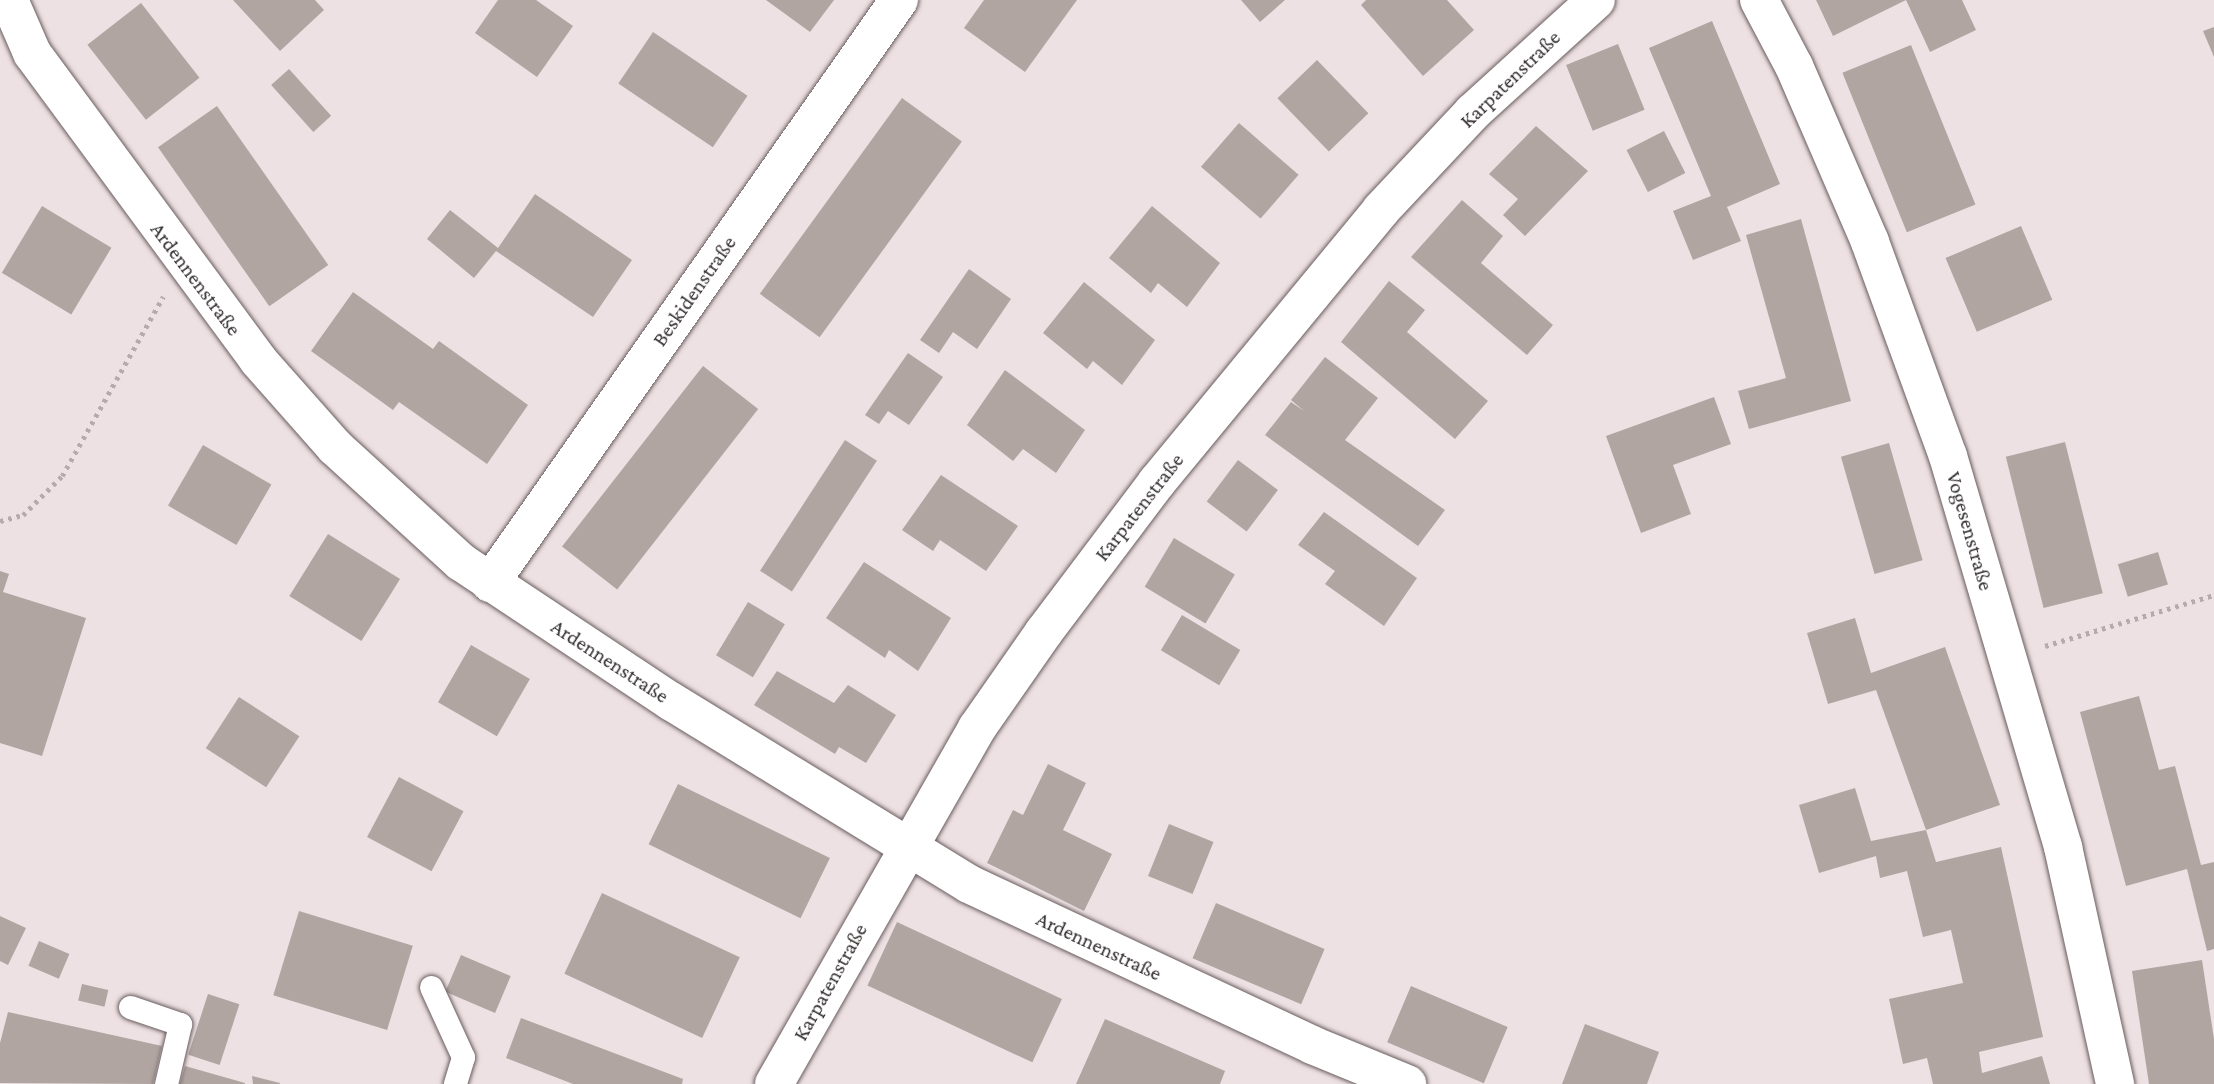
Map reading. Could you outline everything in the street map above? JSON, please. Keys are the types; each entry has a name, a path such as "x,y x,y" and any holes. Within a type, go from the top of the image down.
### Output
{"street":[{"name":"Ardennenstraße","path":"9,0 32,54 190,273 335,447 451,554 490,583 907,849 1113,954 1407,1084"},
{"name":"Beskidenstraße","path":"490,583 900,0"},
{"name":"Karpatenstraße","path":"774,1084 977,728 1044,632 1293,314 1381,210 1473,112 1596,0"},
{"name":"Vogesenstraße","path":"1759,0 1794,66 1870,242 1948,456 2063,847 2115,1084"}],"lane":[{"path":"431,987 463,1057 455,1084"},
{"path":"130,1007 180,1024 166,1084"}],"path":[{"path":"0,521 23,515 62,476 166,292 190,273"},
{"path":"2008,657 2214,595"}],"building":[{"path":"233,0 315,0 324,10 280,51"},
{"path":"498,0 536,0 573,26 537,77 475,33"},
{"path":"766,0 834,0 810,32"},
{"path":"984,0 1077,0 1025,72 964,28"},
{"path":"1241,0 1285,0 1260,22"},
{"path":"1366,0 1447,0 1474,30 1423,76 1361,5"},
{"path":"1816,0 1906,0 1833,36"},
{"path":"1906,0 1962,0 1976,30 1930,52"},
{"path":"141,3 199,78 146,120 87,45"},
{"path":"1712,21 1780,184 1727,207 1741,241 1693,260 1673,211 1711,196 1649,48"},
{"path":"2214,27 2214,57 2203,31"},
{"path":"653,32 748,96 713,147 618,83"},
{"path":"1618,44 1645,110 1593,131 1566,65"},
{"path":"1911,45 1975,204 1907,232 1842,73"},
{"path":"1317,60 1368,113 1329,151 1277,98"},
{"path":"289,69 331,116 313,132 271,85"},
{"path":"902,98 962,141 820,337 760,294"},
{"path":"217,106 328,265 269,306 158,147"},
{"path":"1239,123 1299,175 1261,219 1201,167"},
{"path":"1536,126 1588,171 1525,236 1503,215 1518,199 1489,174"},
{"path":"1664,131 1685,173 1648,192 1627,150"},
{"path":"535,194 632,260 593,317 496,251 474,278 427,239 450,210 498,248"},
{"path":"1462,200 1503,236 1481,263 1553,325 1527,355 1411,257"},
{"path":"42,206 111,248 71,315 2,273"},
{"path":"1152,206 1220,263 1187,307 1158,283 1151,293 1109,258"},
{"path":"1801,219 1851,401 1749,429 1738,391 1786,378 1746,235"},
{"path":"2021,226 2052,300 1977,332 1946,258"},
{"path":"969,269 1011,299 977,349 953,332 939,353 920,340"},
{"path":"1389,281 1425,310 1407,332 1488,401 1455,439 1341,342"},
{"path":"1084,282 1155,340 1122,385 1093,361 1087,369 1043,333"},
{"path":"353,292 433,349 439,341 528,405 487,464 399,402 393,410 311,351"},
{"path":"908,353 943,377 909,425 888,411 879,424 865,415"},
{"path":"1325,357 1378,398 1345,440 1445,510 1418,546 1265,435 1291,402 1304,411 1291,400"},
{"path":"703,366 758,409 617,590 562,546"},
{"path":"1005,370 1085,430 1056,473 1023,449 1013,461 967,425"},
{"path":"1714,397 1731,444 1673,465 1691,514 1641,533 1606,436"},
{"path":"845,440 877,461 792,592 760,571"},
{"path":"2065,442 2103,593 2044,608 2006,457"},
{"path":"1889,443 1923,560 1875,574 1841,457"},
{"path":"203,445 271,484 236,545 168,506"},
{"path":"1238,460 1278,490 1247,532 1207,502"},
{"path":"941,475 1018,526 986,571 940,540 933,551 902,530"},
{"path":"1324,512 1417,578 1384,626 1325,584 1335,571 1298,545"},
{"path":"328,534 400,579 361,641 289,596"},
{"path":"1174,538 1235,575 1206,623 1145,587"},
{"path":"2158,552 2168,585 2128,597 2118,564"},
{"path":"864,562 951,618 918,671 889,650 885,658 826,618"},
{"path":"0,571 9,574 3,592 86,618 42,756 0,743"},
{"path":"748,602 785,624 753,677 716,655"},
{"path":"1182,615 1240,650 1219,685 1161,650"},
{"path":"1855,618 1871,673 1945,647 2000,805 1926,830 1876,690 1828,704 1807,633"},
{"path":"471,645 530,679 497,736 438,702"},
{"path":"777,671 834,703 848,685 896,715 866,763 839,747 835,754 754,705"},
{"path":"2139,696 2159,770 2175,766 2201,865 2214,862 2214,949 2207,951 2187,869 2126,886 2080,712"},
{"path":"239,697 299,736 266,787 206,748"},
{"path":"1048,764 1086,783 1063,830 1112,854 1084,911 987,863 1013,810 1023,815"},
{"path":"399,777 463,811 432,871 367,837"},
{"path":"678,784 830,858 801,918 649,844"},
{"path":"1855,788 1871,841 1926,830 1936,862 2001,847 2043,1037 1979,1052 1982,1073 2042,1056 2050,1084 1933,1084 1927,1058 1903,1064 1889,999 1963,983 1951,930 1923,937 1907,871 1880,878 1876,856 1819,873 1799,805"},
{"path":"1169,824 1214,842 1193,894 1148,876"},
{"path":"602,893 740,957 702,1038 564,974"},
{"path":"1216,903 1325,949 1301,1004 1193,958"},
{"path":"299,911 413,946 387,1030 273,995"},
{"path":"0,916 26,928 8,965 0,961"},
{"path":"897,922 1062,999 1032,1062 867,985"},
{"path":"39,941 69,954 59,979 28,966"},
{"path":"461,955 511,976 495,1013 445,992"},
{"path":"2202,960 2214,1039 2214,1084 2149,1084 2132,971"},
{"path":"82,984 108,990 104,1007 78,1001"},
{"path":"1411,986 1508,1027 1484,1083 1387,1042"},
{"path":"208,994 239,1004 220,1065 188,1055"},
{"path":"8,1012 162,1046 153,1084 0,1083 0,1043"},
{"path":"521,1018 683,1079 682,1084 573,1084 506,1058"},
{"path":"1105,1019 1225,1071 1220,1084 1076,1084"},
{"path":"1585,1024 1659,1052 1647,1084 1562,1084"},
{"path":"185,1066 245,1083 245,1084 180,1084"},
{"path":"252,1076 280,1083 280,1084 253,1084"}]}
